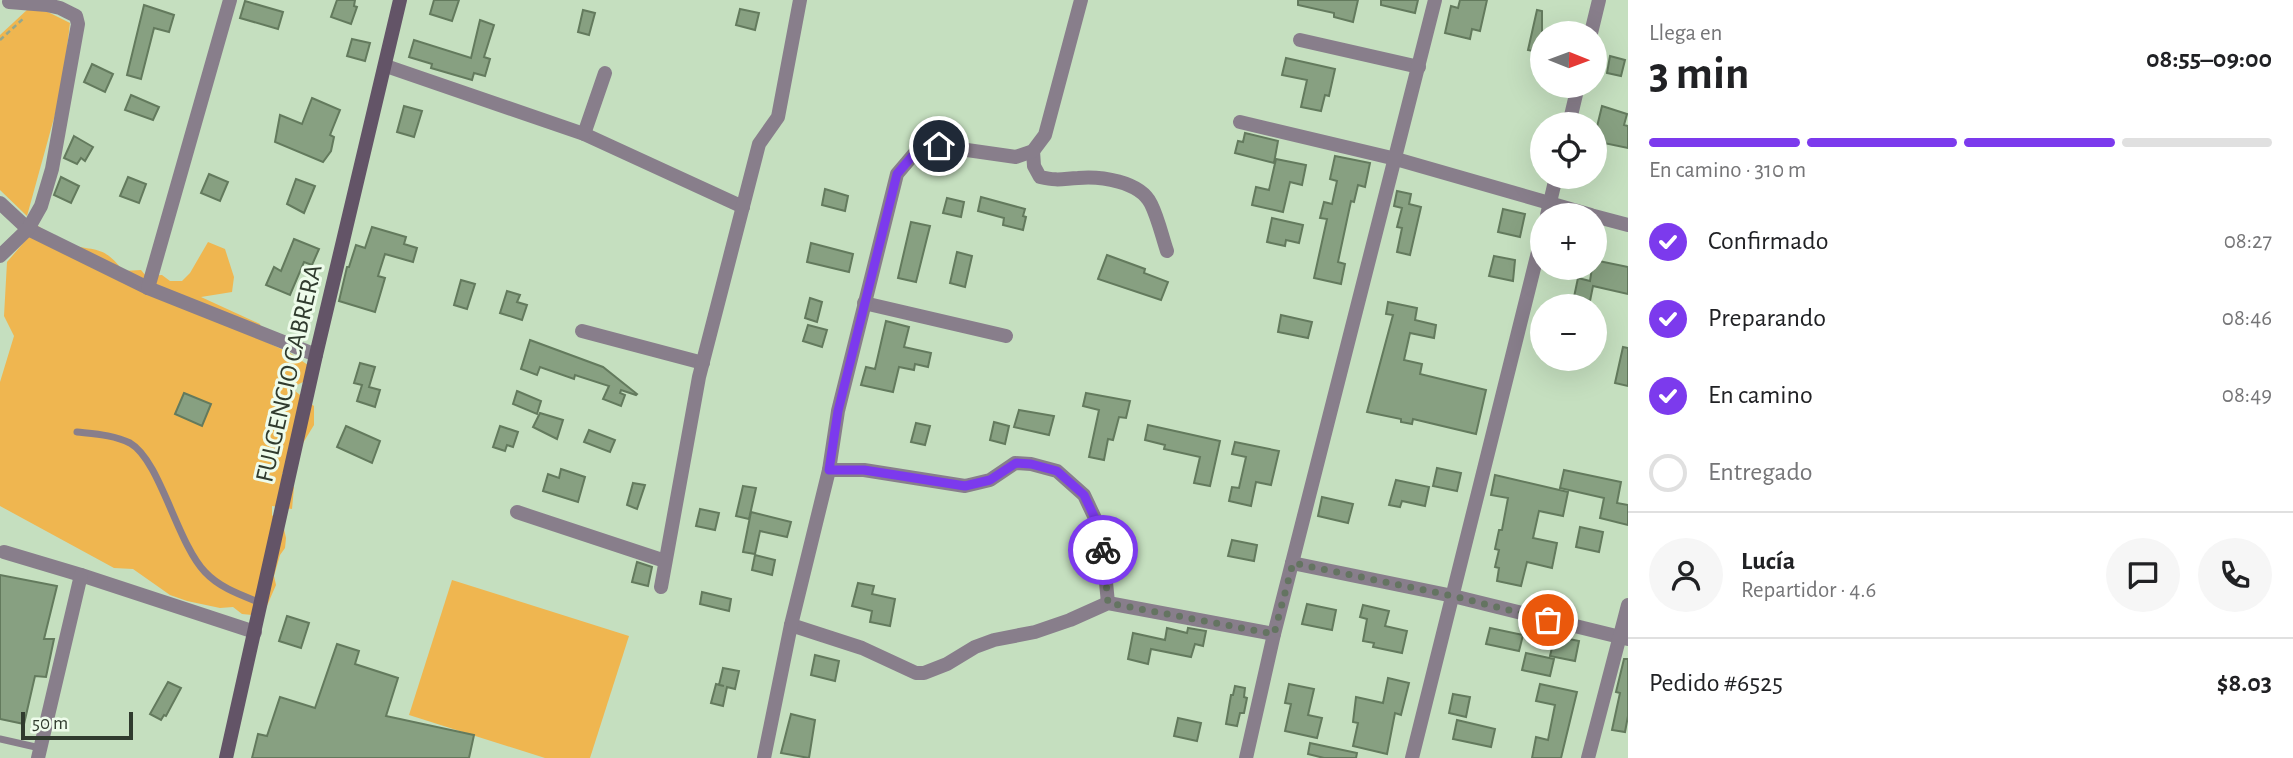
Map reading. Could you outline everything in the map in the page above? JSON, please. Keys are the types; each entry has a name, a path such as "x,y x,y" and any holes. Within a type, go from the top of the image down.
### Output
{"main road":[{"name":"FULGENCIO CABRERA","path":"226,758 316,355 400,0"}],"street":[{"path":"148,288 230,0"},
{"path":"661,587 703,363 759,144 778,117 800,0"},
{"path":"764,758 791,625 829,470 838,411 897,174 914,154 939,146 1016,157 1033,151 1045,135 1081,0"},
{"path":"1246,758 1274,634 1435,0"},
{"path":"1594,21 1599,0"},
{"path":"0,256 28,229 41,206 52,169 78,20 70,12 60,8 7,4"},
{"path":"1300,40 1419,67"},
{"path":"386,66 584,134 743,207"},
{"path":"584,134 605,73"},
{"path":"1240,122 1396,159 1530,204"},
{"path":"1033,151 1034,166 1040,177 1059,181 1101,178 1130,184 1150,201 1167,251"},
{"path":"0,203 28,229 148,288 316,355"},
{"path":"1607,220 1628,225"},
{"path":"1412,758 1531,280"},
{"path":"864,303 1006,336"},
{"path":"582,331 703,363"},
{"path":"829,470 864,470 965,486 990,480 1016,463 1057,471 1084,495 1101,531 1108,603"},
{"path":"517,512 665,561"},
{"path":"5,552 255,632"},
{"path":"1293,563 1453,596 1624,638"},
{"path":"39,753 80,575"},
{"path":"791,625 862,648 916,673 924,673 947,664 975,647 994,640 1035,632 1108,603 1274,634"},
{"path":"1588,758 1624,638 1628,605"}],"lane":[{"path":"77,432 108,436 131,444 146,461 190,553 205,573 225,589 262,603"},
{"path":"0,739 39,753"}],"path":[{"path":"0,40 30,12"}],"shaded area":[{"path":"28,9 48,12 70,23 62,89 27,216 0,190 0,35"},
{"path":"38,226 66,243 103,252 123,271 141,270 146,276 162,275 170,281 182,281 190,273 208,242 225,249 234,277 232,292 201,297 260,324 264,341 308,365 307,380 297,385 295,391 314,406 314,425 303,443 297,467 282,473 283,479 294,487 292,509 272,506 272,515 284,529 286,538 274,576 276,585 266,608 252,615 242,614 233,607 220,608 170,595 133,569 114,568 0,506 0,382 14,336 4,316 7,262"},
{"path":"452,580 629,636 590,758 545,758 409,715"}],"building":[{"path":"337,0 355,0 354,6 357,7 351,24 331,17"},
{"path":"434,0 459,0 452,21 430,14"},
{"path":"1298,0 1358,0 1353,22 1334,17 1334,13 1298,5"},
{"path":"1381,0 1418,0 1415,13 1381,5"},
{"path":"1460,0 1487,0 1480,31 1472,29 1470,39 1445,33 1451,6 1458,8"},
{"path":"245,1 283,12 278,29 240,18"},
{"path":"144,5 174,15 169,32 154,28 141,79 127,75"},
{"path":"740,9 759,13 755,30 736,25"},
{"path":"583,10 595,13 589,35 578,32"},
{"path":"1537,10 1542,11 1542,21 1535,21"},
{"path":"480,20 494,25 484,57 490,59 485,76 474,73 472,80 431,68 432,64 409,57 414,40 471,58"},
{"path":"352,39 370,43 365,61 347,56"},
{"path":"1610,56 1625,60 1621,76 1607,73"},
{"path":"1286,58 1335,69 1329,96 1325,95 1321,111 1301,107 1307,80 1282,75"},
{"path":"92,64 113,74 105,92 84,82"},
{"path":"131,95 159,107 153,120 125,110"},
{"path":"312,98 340,110 330,135 334,137 331,151 323,162 275,142 280,115 302,124"},
{"path":"404,106 422,111 414,137 397,132"},
{"path":"1602,106 1627,114 1624,125 1628,126 1628,148 1607,144 1607,112 1601,112"},
{"path":"1245,133 1278,141 1274,163 1235,153 1238,141 1243,142"},
{"path":"74,136 93,147 85,161 81,158 77,164 64,158"},
{"path":"1335,156 1370,163 1365,187 1358,185 1354,202 1351,201 1338,262 1345,264 1341,284 1314,278 1327,219 1320,218 1324,202 1332,204 1337,181 1330,179"},
{"path":"1276,159 1306,165 1302,185 1290,182 1283,212 1252,205 1256,187 1269,190"},
{"path":"209,174 228,182 220,201 201,193"},
{"path":"61,177 79,186 71,203 54,195"},
{"path":"128,177 146,184 139,203 120,196"},
{"path":"296,179 315,186 304,213 287,204"},
{"path":"825,189 848,196 845,211 822,205"},
{"path":"1397,191 1411,194 1409,204 1421,207 1410,255 1397,252 1402,228 1397,227 1402,208 1394,206"},
{"path":"981,197 1025,209 1023,230 1003,225 1004,218 978,211"},
{"path":"947,198 964,202 961,217 943,213"},
{"path":"1503,209 1525,214 1520,237 1498,232"},
{"path":"1272,218 1303,225 1299,243 1286,240 1285,246 1267,242"},
{"path":"911,222 930,226 916,282 898,278"},
{"path":"372,227 406,237 404,244 417,248 413,262 385,254 378,276 385,278 375,312 339,301 347,267 356,245 365,248"},
{"path":"294,239 319,249 312,265 304,262 290,295 266,285 274,267 281,271"},
{"path":"811,243 853,254 849,272 807,262"},
{"path":"957,252 972,256 965,287 950,283"},
{"path":"1107,255 1145,269 1144,273 1168,282 1161,300 1098,279"},
{"path":"1494,256 1515,260 1513,281 1489,276"},
{"path":"1607,263 1628,267 1628,294 1593,286 1591,294 1575,294 1578,280 1607,280"},
{"path":"461,280 475,284 467,309 454,305"},
{"path":"507,291 520,295 517,302 527,305 522,320 500,313"},
{"path":"810,298 822,302 817,322 805,318"},
{"path":"1388,302 1417,308 1415,320 1436,325 1434,338 1410,333 1404,360 1422,364 1420,374 1486,390 1476,434 1413,419 1412,424 1401,422 1401,419 1367,412 1393,315 1386,314"},
{"path":"1281,315 1312,322 1308,338 1278,332"},
{"path":"886,321 909,327 904,347 931,353 928,367 915,364 914,370 899,367 893,392 861,385 866,367 875,369"},
{"path":"808,325 827,330 822,347 803,341"},
{"path":"530,340 603,367 637,394 621,390 620,393 625,395 621,406 603,399 609,386 575,375 574,379 540,367 537,375 521,369"},
{"path":"1623,347 1628,348 1628,386 1615,383"},
{"path":"360,363 375,367 369,387 380,390 375,407 357,401 362,385 354,383"},
{"path":"517,391 541,401 537,414 513,404"},
{"path":"184,393 211,404 202,426 175,414"},
{"path":"1086,393 1130,401 1126,418 1119,417 1113,440 1108,439 1104,460 1089,457 1099,410 1083,406"},
{"path":"1019,410 1054,416 1049,435 1014,427"},
{"path":"540,413 563,420 557,439 533,427"},
{"path":"994,422 1009,426 1005,444 990,440"},
{"path":"916,423 930,426 925,445 911,442"},
{"path":"1148,425 1220,441 1210,486 1194,483 1200,457 1164,449 1165,445 1145,440"},
{"path":"346,426 380,441 372,463 337,447"},
{"path":"500,426 518,432 513,447 507,445 505,451 493,447"},
{"path":"589,430 615,440 610,452 584,442"},
{"path":"1235,442 1279,451 1271,485 1256,482 1251,506 1229,501 1232,487 1239,488 1246,457 1232,454"},
{"path":"1437,468 1461,473 1457,491 1433,486"},
{"path":"561,469 585,477 578,502 543,491 548,474 559,478"},
{"path":"1564,470 1621,482 1617,503 1628,505 1628,525 1600,518 1604,498 1560,488"},
{"path":"1495,475 1568,492 1563,516 1539,511 1533,538 1557,543 1552,568 1527,562 1521,586 1497,581 1499,568 1495,567 1499,550 1495,549 1508,498 1491,495"},
{"path":"1396,480 1429,487 1425,506 1402,501 1400,507 1389,505"},
{"path":"633,483 645,485 637,509 627,505"},
{"path":"743,486 756,488 749,519 736,516"},
{"path":"1322,497 1353,504 1348,523 1318,516"},
{"path":"700,509 719,513 715,530 696,526"},
{"path":"751,512 791,522 787,537 760,531 755,554 743,552"},
{"path":"1580,527 1603,532 1599,552 1576,547"},
{"path":"1232,540 1257,545 1254,561 1228,556"},
{"path":"755,555 775,560 772,575 752,570"},
{"path":"637,562 652,567 648,586 632,582"},
{"path":"0,575 57,586 44,639 54,639 46,677 35,676 24,724 0,719"},
{"path":"858,583 874,586 872,594 895,599 890,626 870,622 872,611 852,606"},
{"path":"702,592 731,599 729,611 700,604"},
{"path":"1307,604 1336,610 1332,630 1302,624"},
{"path":"1363,605 1389,611 1385,626 1407,631 1402,653 1373,647 1374,643 1363,641 1367,619 1360,617"},
{"path":"287,616 309,623 301,648 279,641"},
{"path":"1167,628 1187,633 1188,628 1206,631 1203,646 1195,644 1191,657 1151,649 1148,664 1128,659 1133,633 1165,640"},
{"path":"1490,628 1523,635 1519,651 1486,644"},
{"path":"1555,636 1579,641 1575,661 1550,656"},
{"path":"337,644 359,651 355,664 398,678 386,716 474,735 469,758 252,758 258,734 267,736 280,697 315,708"},
{"path":"1526,653 1554,659 1550,676 1522,670"},
{"path":"815,655 839,661 835,681 811,675"},
{"path":"1624,659 1628,659 1628,716 1625,732 1612,730 1620,693 1616,692"},
{"path":"723,668 739,671 735,689 727,687 723,706 711,703 716,684 719,685"},
{"path":"1388,678 1409,683 1401,715 1395,713 1387,754 1353,746 1358,723 1353,722 1356,697 1383,703"},
{"path":"168,682 181,688 166,716 161,720 150,714"},
{"path":"1289,684 1314,689 1308,715 1322,718 1317,738 1285,731 1291,704 1285,703"},
{"path":"1540,684 1577,692 1561,758 1532,758 1536,737 1548,740 1555,705 1536,701"},
{"path":"1235,686 1245,688 1244,697 1247,698 1244,713 1240,713 1237,726 1226,724"},
{"path":"1453,694 1470,697 1466,717 1449,713"},
{"path":"791,714 815,720 809,758 781,753"},
{"path":"1178,718 1201,723 1197,741 1174,736"},
{"path":"1457,720 1495,729 1491,747 1453,739"},
{"path":"1310,743 1357,753 1356,758 1324,758 1308,754"}],"way so far":[{"path":"1103,550 1108,603 1274,634 1293,563 1453,596 1548,620"}],"route":[{"path":"939,146 914,154 897,174 838,411 829,470 864,470 965,486 990,480 1016,463 1057,471 1084,495 1101,531 1103,550"}]}
